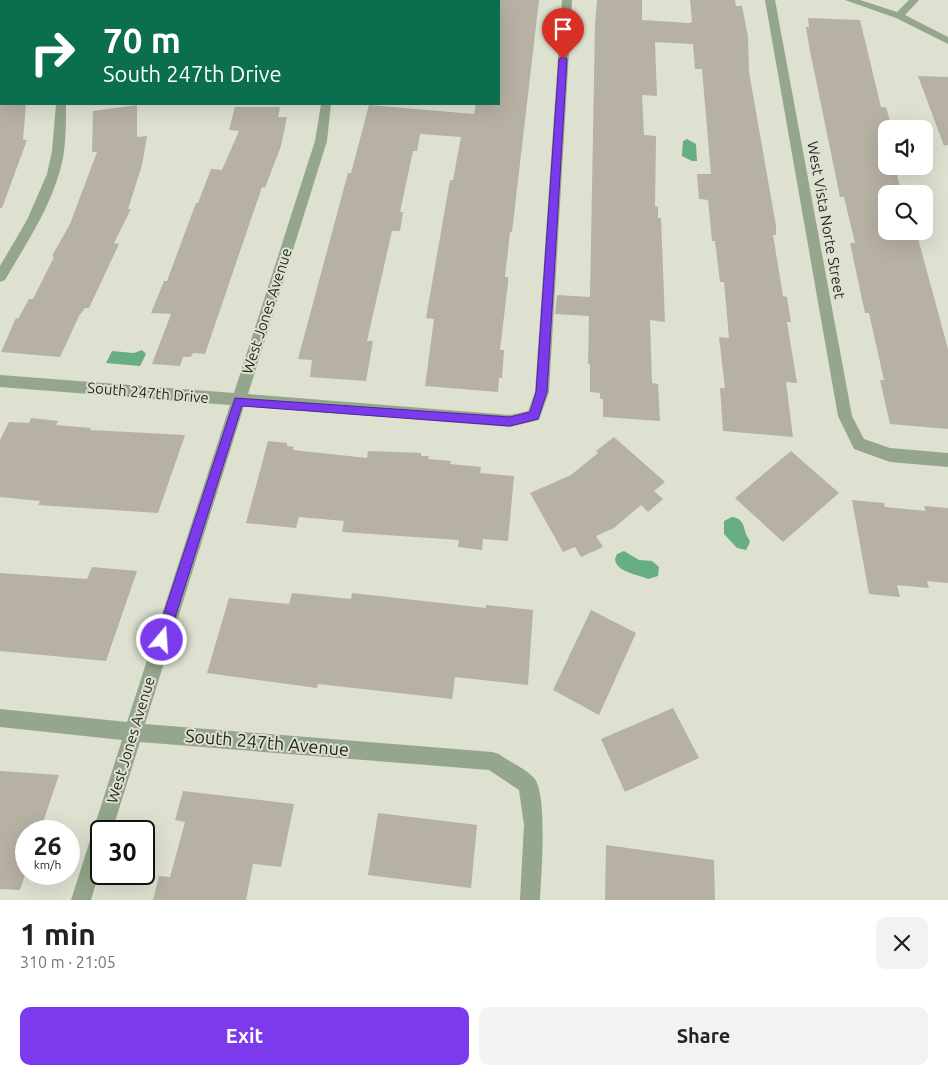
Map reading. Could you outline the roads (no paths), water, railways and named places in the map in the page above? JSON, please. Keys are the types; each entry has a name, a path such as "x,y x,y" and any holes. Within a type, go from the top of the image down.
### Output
{"street":[{"name":"South 247th Drive","path":"0,381 510,422 534,416 542,392 567,0"},
{"name":"West Vista Norte Street","path":"770,0 845,416 859,444 890,455 948,460"},
{"path":"850,0 899,16 948,41"},
{"path":"899,16 914,0"},
{"path":"0,277 32,221 47,188 57,158 61,105"},
{"name":"West Jones Avenue","path":"106,820 132,732 321,141 326,105"},
{"name":"South 247th Avenue","path":"0,718 132,732 492,761 528,785 534,825 530,900"},
{"name":"West Jones Avenue","path":"81,900 90,871"}]}
